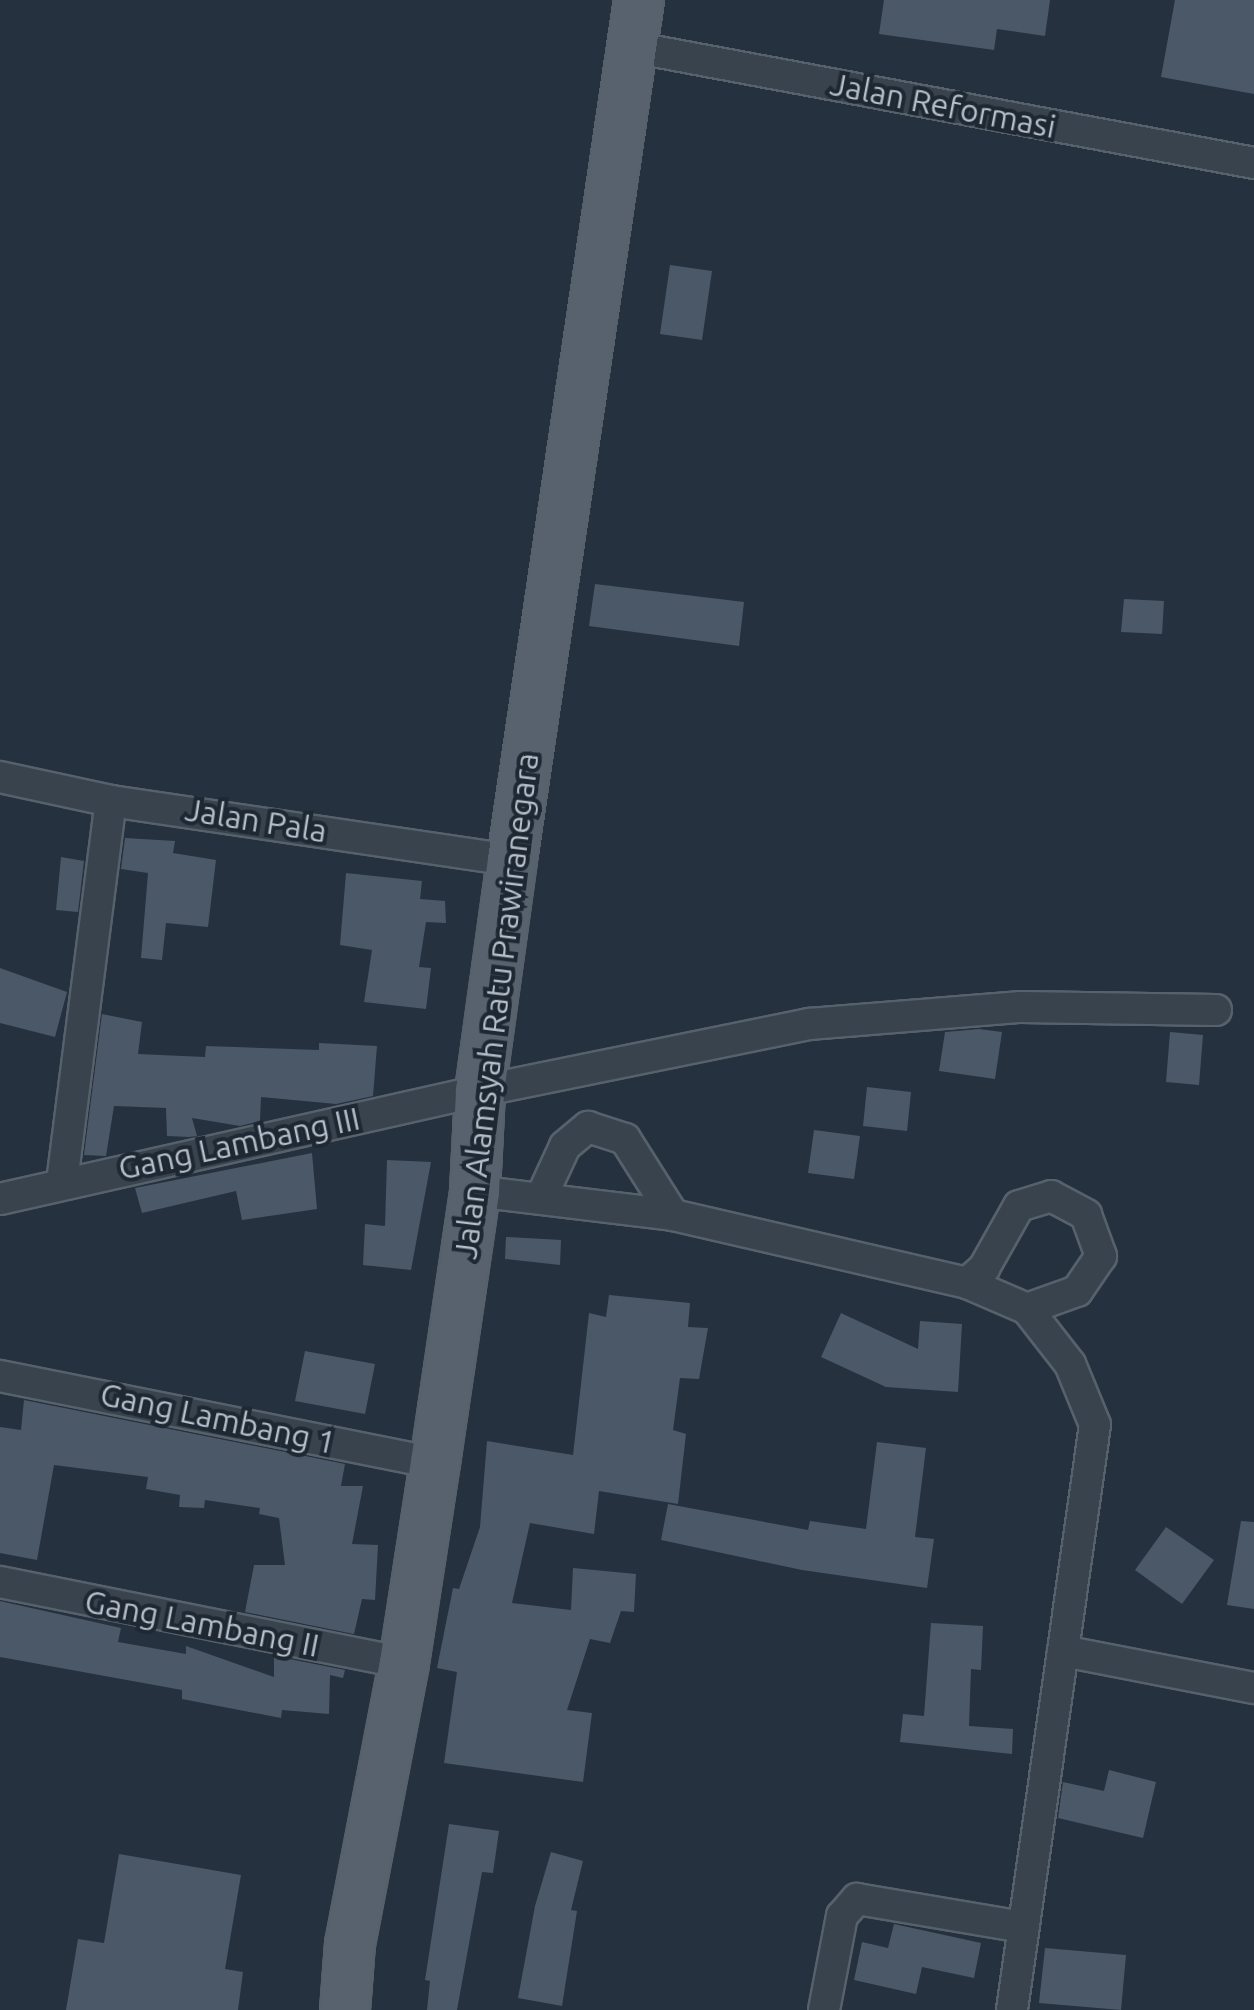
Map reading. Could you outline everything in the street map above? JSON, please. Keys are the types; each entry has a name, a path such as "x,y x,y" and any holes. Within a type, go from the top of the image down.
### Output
{"main road":[{"name":"Jalan Alamsyah Ratu Prawiranegara","path":"345,2010 350,1944 404,1663 475,1191 480,1091 512,860 640,0"}],"street":[{"name":"Jalan Reformasi","path":"632,48 1254,163"},
{"name":"Jalan Pala","path":"0,778 111,800 512,860"},
{"path":"62,1182 111,800"},
{"name":"Gang Lambang III","path":"0,1199 480,1091 808,1024 1021,1007 1216,1010"},
{"path":"541,1198 565,1146 588,1127 625,1138 673,1215"},
{"path":"475,1191 673,1215 967,1283 1027,1309 1070,1364 1095,1425 1012,2010"},
{"path":"967,1283 984,1268 1019,1206 1050,1196 1086,1215 1101,1256 1077,1290 1027,1309"},
{"name":"Gang Lambang 1","path":"0,1376 435,1463"},
{"name":"Gang Lambang II","path":"0,1582 404,1663"},
{"path":"1063,1651 1254,1688"},
{"path":"824,2010 842,1916 858,1899 1024,1927"}],"building":[{"path":"884,0 1050,0 1045,36 997,29 994,50 879,34"},
{"path":"1175,0 1254,0 1254,94 1161,77"},
{"path":"670,265 712,271 702,340 660,334"},
{"path":"595,584 744,602 739,646 589,626"},
{"path":"1124,599 1164,601 1162,634 1121,632"},
{"path":"125,838 175,841 173,853 216,860 208,927 166,923 162,960 141,958 148,873 121,869"},
{"path":"61,857 84,861 78,912 56,910"},
{"path":"346,873 422,881 420,899 445,901 446,923 426,922 419,967 431,968 426,1009 364,1002 372,950 340,945"},
{"path":"0,968 67,992 55,1037 0,1023"},
{"path":"102,1014 142,1022 138,1054 205,1057 206,1046 319,1050 319,1043 377,1046 373,1096 336,1104 261,1097 260,1121 240,1126 192,1118 197,1136 189,1137 167,1136 166,1108 114,1106 106,1156 84,1155"},
{"path":"945,1032 1002,1032 995,1079 939,1071"},
{"path":"1170,1032 1203,1035 1199,1085 1166,1082"},
{"path":"867,1087 911,1092 907,1131 863,1126"},
{"path":"814,1130 860,1136 854,1179 808,1173"},
{"path":"312,1153 317,1209 242,1220 236,1191 142,1213 135,1188"},
{"path":"387,1160 431,1162 411,1270 363,1265 365,1224 385,1226"},
{"path":"506,1237 561,1240 560,1265 505,1259"},
{"path":"609,1295 690,1303 688,1327 708,1328 699,1379 680,1378 673,1430 686,1434 678,1504 599,1491 594,1534 530,1523 512,1603 571,1610 573,1568 636,1574 634,1612 621,1611 610,1643 590,1639 567,1710 592,1713 583,1782 444,1763 457,1672 437,1668 453,1588 459,1589 480,1527 487,1441 573,1455 589,1313 606,1317"},
{"path":"841,1313 918,1349 920,1321 962,1324 958,1392 886,1387 821,1357"},
{"path":"305,1351 375,1364 365,1414 295,1401"},
{"path":"24,1400 345,1464 341,1486 363,1486 352,1544 378,1545 375,1600 362,1599 354,1634 245,1612 254,1565 285,1565 279,1518 259,1514 260,1508 205,1500 204,1508 179,1507 180,1495 146,1489 148,1477 54,1465 37,1560 0,1553 0,1427 21,1430"},
{"path":"877,1442 926,1448 915,1537 934,1539 927,1588 802,1570 661,1540 668,1504 808,1530 810,1521 866,1529"},
{"path":"1241,1521 1254,1522 1254,1609 1227,1605"},
{"path":"1166,1527 1214,1560 1182,1604 1135,1570"},
{"path":"0,1601 121,1628 118,1642 186,1654 186,1646 274,1677 274,1656 345,1670 343,1678 330,1675 329,1714 282,1710 281,1718 182,1699 182,1690 0,1657"},
{"path":"931,1623 983,1626 981,1670 971,1669 969,1726 1013,1729 1012,1754 900,1742 903,1714 924,1716"},
{"path":"1109,1770 1156,1782 1143,1838 1058,1818 1063,1782 1104,1791"},
{"path":"449,1824 499,1831 493,1873 482,1872 457,2010 427,2010 430,1981 425,1980"},
{"path":"551,1852 583,1861 571,1910 577,1911 562,2006 518,1998 535,1906"},
{"path":"119,1854 241,1875 225,1969 243,1972 238,2010 66,2010 78,1939 104,1943"},
{"path":"894,1924 981,1943 974,1978 922,1967 916,1994 854,1980 862,1942 888,1948"},
{"path":"1045,1948 1126,1955 1121,2010 1039,2003"}]}
